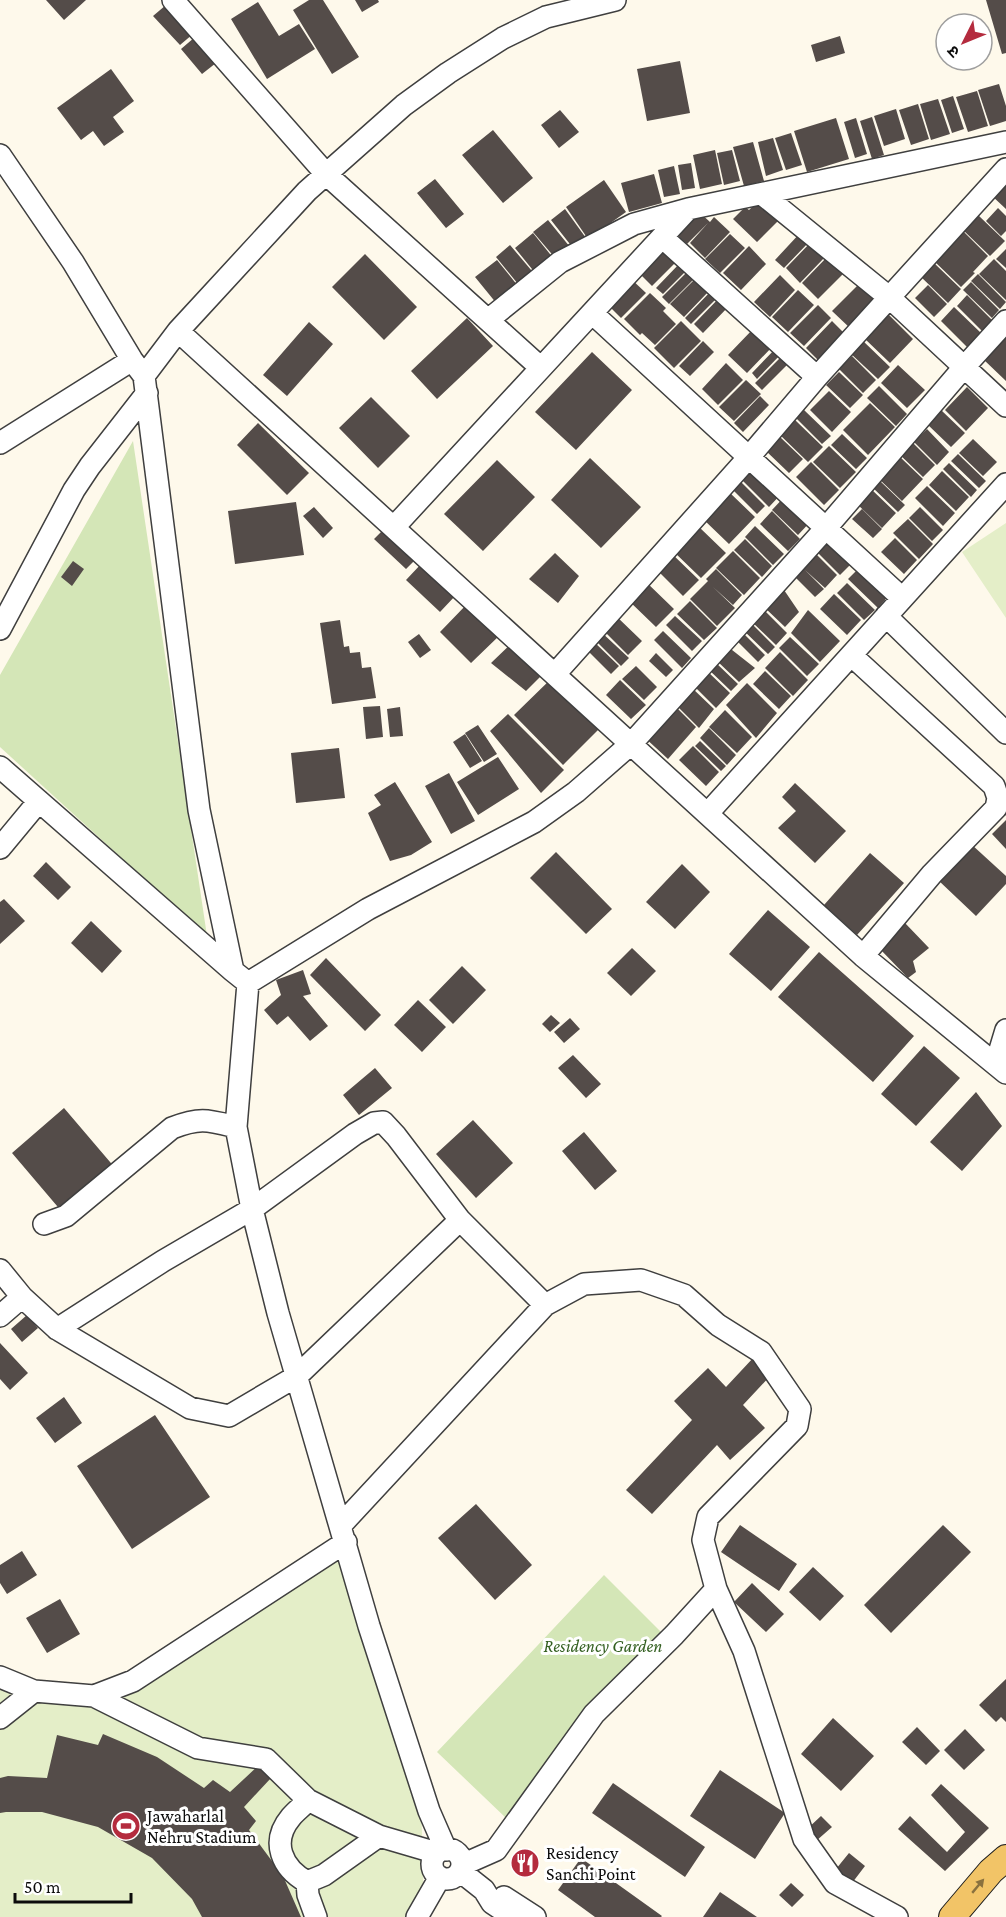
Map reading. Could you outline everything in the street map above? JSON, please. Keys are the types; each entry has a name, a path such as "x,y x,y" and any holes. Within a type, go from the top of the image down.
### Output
{"main road":[{"path":"952,1917 991,1871 1006,1858"}],"street":[{"path":"173,0 326,174 541,368"},
{"path":"0,629 74,490 141,376 178,331 307,191 404,105 544,9 615,0"},
{"path":"488,320 560,262 634,224 688,209 1006,142"},
{"path":"0,155 73,262 141,376 199,810 241,977 236,1127 252,1209 278,1313 369,1626 441,1851"},
{"path":"555,674 749,457 817,377 1006,169"},
{"path":"762,194 890,298 1006,406"},
{"path":"394,526 688,209"},
{"path":"662,237 817,377"},
{"path":"592,313 903,598"},
{"path":"241,977 534,822 576,792 632,743 826,528 964,366 1006,321"},
{"path":"178,331 863,956 1001,1068"},
{"path":"0,442 141,376"},
{"path":"708,813 1006,484"},
{"path":"886,616 1006,733"},
{"path":"851,655 994,786 998,798 996,808 932,874 863,956"},
{"path":"0,767 241,977"},
{"path":"0,848 39,801"},
{"path":"1001,1068 1006,1030"},
{"path":"44,1224 66,1216 172,1128 190,1121 207,1119 236,1127"},
{"path":"57,1329 163,1261 252,1209 374,1122 383,1122 460,1220 545,1305"},
{"path":"0,1270 22,1297 57,1329 190,1408 229,1416 297,1376 460,1220"},
{"path":"94,1696 133,1681 344,1534 545,1305 584,1284 641,1280 684,1295 718,1325 761,1352 800,1409 797,1426 708,1517 703,1540 716,1589 744,1651 804,1839 835,1883 897,1917"},
{"path":"0,1316 22,1297"},
{"path":"417,1917 454,1871 496,1850 594,1714 674,1635 716,1589"},
{"path":"0,1677 34,1691 94,1696 198,1748 266,1759 308,1800 379,1836 441,1851"},
{"path":"0,1718 34,1691"},
{"path":"307,1882 296,1876 286,1866 281,1854 280,1841 291,1817 308,1800"},
{"path":"307,1882 324,1875 379,1836"},
{"path":"441,1851 434,1857 433,1871 454,1871 483,1890 497,1893 535,1917"},
{"path":"307,1882 308,1895 316,1917"},
{"path":"483,1890 492,1903 513,1917"}],"green space":[{"path":"133,441 207,936 0,747 0,675"},
{"path":"1006,523 1006,618 962,552"},
{"path":"346,1542 421,1796 424,1906 417,1917 0,1917 0,1677 94,1696"},
{"name":"Residency Garden","path":"604,1575 672,1643 506,1818 437,1752"}],"building":[{"path":"46,0 86,0 64,20"},
{"path":"309,0 323,0 359,57 332,74 293,10"},
{"path":"355,0 378,0 379,2 362,12"},
{"path":"986,0 1006,0 1006,53 1002,54 994,27 994,12 990,12"},
{"path":"258,2 279,36 299,24 315,49 267,79 231,19"},
{"path":"166,5 193,34 180,45 153,16"},
{"path":"840,36 845,53 816,62 811,45"},
{"path":"195,37 216,63 202,74 181,49"},
{"path":"680,61 690,113 647,121 637,69"},
{"path":"111,69 134,101 113,117 124,132 104,146 93,131 81,140 57,108"},
{"path":"999,84 1006,106 1006,121 990,126 978,90"},
{"path":"977,91 988,126 968,132 956,97"},
{"path":"953,96 964,129 952,133 941,100"},
{"path":"938,99 950,134 931,140 920,104"},
{"path":"918,104 929,139 911,145 899,110"},
{"path":"896,109 905,139 884,146 874,116"},
{"path":"560,110 579,132 559,148 541,125"},
{"path":"872,117 884,155 872,159 860,121"},
{"path":"836,118 849,159 807,172 794,131"},
{"path":"856,118 867,154 855,158 844,122"},
{"path":"493,130 533,178 503,203 462,155"},
{"path":"791,133 802,165 786,170 775,138"},
{"path":"773,138 783,170 766,176 758,142"},
{"path":"753,142 764,181 744,186 733,147"},
{"path":"715,150 722,184 700,189 693,155"},
{"path":"732,150 740,181 724,185 717,153"},
{"path":"691,163 695,188 682,190 678,165"},
{"path":"674,166 680,194 664,197 658,170"},
{"path":"654,174 662,203 629,212 621,183"},
{"path":"435,179 464,214 446,228 417,193"},
{"path":"604,180 626,212 588,239 566,207"},
{"path":"1003,183 1006,186 1006,209 991,195"},
{"path":"762,197 782,217 757,242 733,219 745,207 749,210"},
{"path":"998,208 1006,216 1006,231 1001,236 986,221"},
{"path":"565,209 586,238 573,248 551,220"},
{"path":"698,211 710,222 714,217 730,232 705,258 690,243 708,223 687,244 676,234"},
{"path":"978,215 1005,241 990,256 963,230"},
{"path":"548,220 570,247 556,259 533,232"},
{"path":"963,231 988,256 961,287 934,261"},
{"path":"801,232 810,241 784,268 775,260"},
{"path":"533,233 554,259 536,274 515,248"},
{"path":"730,234 745,248 720,273 705,259"},
{"path":"661,243 679,259 652,286 635,269"},
{"path":"810,243 825,257 800,283 786,268"},
{"path":"510,245 537,277 522,289 496,257"},
{"path":"749,246 766,264 741,290 723,273"},
{"path":"1006,249 1006,268 996,259"},
{"path":"365,254 417,307 384,340 332,287"},
{"path":"827,257 843,274 818,299 802,283"},
{"path":"994,259 1006,271 1006,300 979,274"},
{"path":"497,260 518,286 497,304 475,277"},
{"path":"933,262 961,289 948,303 920,276"},
{"path":"680,263 687,270 663,294 656,288"},
{"path":"688,271 695,278 669,304 662,297"},
{"path":"978,274 1006,302 1000,309 971,281"},
{"path":"780,275 795,290 770,317 754,302"},
{"path":"629,277 646,293 621,318 605,302"},
{"path":"696,278 709,291 684,317 670,304"},
{"path":"971,282 999,310 992,318 963,290"},
{"path":"859,284 877,302 851,329 832,311"},
{"path":"928,285 947,304 934,317 915,298"},
{"path":"712,290 719,296 691,324 685,318"},
{"path":"798,290 814,305 788,332 772,317"},
{"path":"650,293 666,308 663,311 676,324 655,345 642,333 640,335 624,319"},
{"path":"967,295 992,320 982,331 957,306"},
{"path":"721,296 730,305 703,333 694,324"},
{"path":"818,305 831,318 804,346 790,333"},
{"path":"954,307 981,333 967,347 941,321"},
{"path":"888,314 913,339 890,363 864,338"},
{"path":"467,318 493,346 437,399 411,371"},
{"path":"681,321 701,341 674,368 654,348"},
{"path":"832,321 845,334 819,361 806,348"},
{"path":"309,322 333,344 287,396 263,375"},
{"path":"754,328 773,346 747,373 728,355"},
{"path":"1006,336 1006,381 983,359"},
{"path":"862,340 890,367 878,379 850,353"},
{"path":"703,341 714,352 690,376 679,366"},
{"path":"777,347 783,352 757,379 752,373"},
{"path":"592,352 632,390 576,450 535,412"},
{"path":"784,354 791,361 762,390 755,383"},
{"path":"852,356 876,380 863,393 839,369"},
{"path":"726,363 743,380 718,405 702,389"},
{"path":"898,365 925,390 907,408 881,383"},
{"path":"839,372 863,395 850,408 826,385"},
{"path":"746,380 761,394 734,421 719,407"},
{"path":"879,386 907,414 896,426 867,398"},
{"path":"967,387 988,408 966,431 945,410"},
{"path":"829,391 851,412 832,432 810,410"},
{"path":"760,396 769,405 743,432 734,423"},
{"path":"371,397 410,436 378,468 339,428"},
{"path":"870,403 895,427 868,455 843,430"},
{"path":"804,410 831,436 822,444 796,418"},
{"path":"941,410 965,433 951,447 927,424"},
{"path":"795,420 823,447 808,462 780,435"},
{"path":"258,423 309,473 287,495 237,445"},
{"path":"927,429 949,452 937,465 914,442"},
{"path":"842,434 867,458 856,469 831,445"},
{"path":"779,436 803,459 789,473 765,450"},
{"path":"973,439 997,462 983,476 959,453"},
{"path":"911,441 935,465 923,477 898,453"},
{"path":"829,446 856,472 840,488 813,462"},
{"path":"958,454 986,481 979,488 951,461"},
{"path":"899,456 923,479 902,501 878,478"},
{"path":"590,458 641,507 601,548 551,500"},
{"path":"497,460 535,497 483,551 444,514"},
{"path":"811,462 839,490 824,505 796,477"},
{"path":"949,463 977,490 971,497 943,469"},
{"path":"756,465 783,492 769,507 741,479"},
{"path":"942,471 969,497 956,511 929,485"},
{"path":"739,480 765,506 757,514 731,488"},
{"path":"879,480 905,505 898,512 872,487"},
{"path":"927,486 955,513 943,526 915,498"},
{"path":"870,488 896,513 882,528 856,503"},
{"path":"729,492 755,517 729,544 703,519"},
{"path":"786,495 812,520 798,535 772,510"},
{"path":"296,502 304,555 235,564 228,511"},
{"path":"314,507 333,528 323,538 303,516"},
{"path":"920,507 943,530 932,541 909,518"},
{"path":"862,509 882,529 873,538 852,519"},
{"path":"772,511 800,539 788,551 760,524"},
{"path":"908,519 933,544 919,559 893,533"},
{"path":"387,526 419,556 406,569 374,539"},
{"path":"698,526 726,553 701,578 673,551"},
{"path":"755,526 784,554 773,565 745,537"},
{"path":"831,535 856,559 840,575 816,551"},
{"path":"895,538 917,560 904,574 881,552"},
{"path":"745,539 772,566 762,577 734,550"},
{"path":"669,551 699,580 683,596 654,567"},
{"path":"733,551 760,578 744,595 716,568"},
{"path":"814,552 837,575 825,588 805,570 824,589 815,597 793,575"},
{"path":"555,553 579,576 558,603 529,579"},
{"path":"73,561 84,569 72,586 61,577"},
{"path":"422,563 456,595 440,612 406,580"},
{"path":"863,564 892,592 878,608 848,579"},
{"path":"716,569 742,595 733,605 713,587 735,608 717,626 690,599 708,581 706,579"},
{"path":"644,580 674,609 656,627 627,599"},
{"path":"847,583 875,610 864,620 837,593"},
{"path":"782,587 799,612 785,627 764,607"},
{"path":"834,594 861,620 847,635 820,609"},
{"path":"690,601 717,628 704,640 677,614"},
{"path":"468,603 500,635 471,663 440,632"},
{"path":"762,608 787,633 776,645 750,620"},
{"path":"808,610 840,641 820,662 791,633"},
{"path":"615,615 642,641 628,655 602,629"},
{"path":"675,616 702,641 692,651 666,625"},
{"path":"340,620 344,647 349,646 350,653 360,652 362,668 371,667 376,698 332,704 320,623"},
{"path":"748,620 775,647 768,654 741,628"},
{"path":"599,630 629,658 621,666 592,637"},
{"path":"740,630 765,655 758,662 733,637"},
{"path":"663,631 691,658 682,668 654,640"},
{"path":"419,634 431,650 420,658 408,642"},
{"path":"790,637 819,664 807,676 779,648"},
{"path":"590,638 619,666 611,674 583,646"},
{"path":"513,642 544,673 526,691 491,663"},
{"path":"727,646 755,668 739,682 715,659"},
{"path":"780,652 808,680 793,696 765,668"},
{"path":"656,653 673,670 666,677 649,661"},
{"path":"714,661 738,684 731,691 707,668"},
{"path":"636,666 657,687 644,700 622,679"},
{"path":"706,670 730,693 716,708 692,684"},
{"path":"765,671 791,696 779,709 753,684"},
{"path":"555,675 603,725 563,765 514,715"},
{"path":"620,680 646,705 631,719 606,695"},
{"path":"747,683 777,713 756,738 726,705"},
{"path":"691,687 714,709 699,728 675,704"},
{"path":"673,704 696,727 668,759 643,736"},
{"path":"380,706 383,737 366,739 363,707"},
{"path":"400,707 403,736 390,737 387,709"},
{"path":"725,710 752,737 737,753 709,727"},
{"path":"508,714 564,770 541,793 490,731"},
{"path":"478,725 497,754 484,762 465,733"},
{"path":"709,728 736,755 727,765 700,738"},
{"path":"465,734 482,761 470,768 453,742"},
{"path":"700,741 726,766 721,771 695,746"},
{"path":"693,746 719,772 706,786 679,760"},
{"path":"339,748 345,798 296,803 291,753"},
{"path":"498,757 519,789 478,815 457,782"},
{"path":"449,773 475,821 451,834 425,786"},
{"path":"395,782 432,842 411,855 390,861 368,813 381,805 374,795"},
{"path":"795,783 846,831 815,863 778,828 796,811 782,797"},
{"path":"1006,820 1006,849 992,834"},
{"path":"971,844 1006,876 1006,884 976,916 938,880"},
{"path":"556,852 612,909 586,934 530,878"},
{"path":"870,853 904,883 857,935 824,905"},
{"path":"46,862 71,887 58,900 33,876"},
{"path":"682,864 710,892 675,929 646,902"},
{"path":"4,899 25,921 0,944 0,902"},
{"path":"768,910 810,947 771,991 729,954"},
{"path":"91,921 122,951 102,973 71,943"},
{"path":"905,923 929,948 913,961 916,972 908,978 879,948"},
{"path":"632,948 656,971 631,996 607,973"},
{"path":"819,952 914,1036 873,1082 778,997"},
{"path":"326,958 381,1015 365,1031 310,975"},
{"path":"462,966 486,990 453,1024 429,1000"},
{"path":"303,970 311,994 303,996 328,1026 310,1041 288,1016 277,1025 264,1010 281,995 276,980"},
{"path":"418,1000 446,1027 422,1052 394,1025"},
{"path":"551,1015 560,1023 550,1032 542,1024"},
{"path":"570,1018 580,1029 564,1043 554,1032"},
{"path":"924,1046 960,1078 916,1126 881,1094"},
{"path":"573,1055 601,1084 586,1098 558,1068"},
{"path":"375,1068 392,1088 359,1115 343,1095"},
{"path":"976,1092 1002,1126 962,1171 930,1142"},
{"path":"64,1108 116,1169 63,1213 12,1153"},
{"path":"473,1120 513,1163 476,1198 436,1154"},
{"path":"584,1132 617,1171 595,1190 562,1151"},
{"path":"27,1315 38,1328 22,1342 11,1329"},
{"path":"0,1343 28,1373 10,1390 0,1379"},
{"path":"754,1357 772,1374 743,1405 765,1428 730,1460 717,1445 652,1514 626,1490 692,1420 674,1401 708,1368 726,1387"},
{"path":"64,1397 82,1423 55,1443 36,1418"},
{"path":"155,1415 210,1497 132,1549 77,1466"},
{"path":"476,1504 532,1565 495,1600 438,1538"},
{"path":"740,1525 797,1564 779,1591 721,1552"},
{"path":"943,1525 971,1552 891,1633 864,1605"},
{"path":"22,1551 37,1575 7,1594 0,1583 0,1565"},
{"path":"813,1567 844,1596 820,1621 789,1592"},
{"path":"752,1583 784,1614 766,1632 734,1602"},
{"path":"60,1599 80,1634 47,1653 26,1618"},
{"path":"1006,1679 1006,1722 1001,1717 996,1722 979,1705"},
{"path":"833,1718 874,1756 841,1791 801,1754"},
{"path":"917,1727 940,1751 926,1765 902,1742"},
{"path":"965,1729 985,1750 964,1770 944,1750"},
{"name":"Jawaharlal Nehru Stadium","path":"103,1734 157,1757 204,1788 213,1780 230,1792 258,1766 271,1778 244,1807 256,1821 249,1830 283,1876 301,1917 202,1917 192,1899 152,1858 98,1827 42,1812 0,1813 0,1778 8,1776 47,1778 57,1735 98,1745"},
{"path":"720,1770 785,1813 755,1859 690,1816"},
{"path":"613,1783 705,1847 685,1877 592,1813"},
{"path":"941,1784 989,1828 945,1871 898,1829 910,1816 947,1852 965,1832 931,1795"},
{"path":"821,1816 832,1827 816,1841 806,1830"},
{"path":"849,1853 865,1866 849,1887 832,1874"},
{"path":"581,1858 662,1916 595,1917 558,1890"},
{"path":"791,1883 804,1895 792,1907 779,1895"},
{"path":"720,1892 757,1917 703,1917"}],"place":[{"name":"Jawaharlal Nehru Stadium","path":"126,1826"},
{"name":"Residency Sanchi Point","path":"525,1863"}]}
